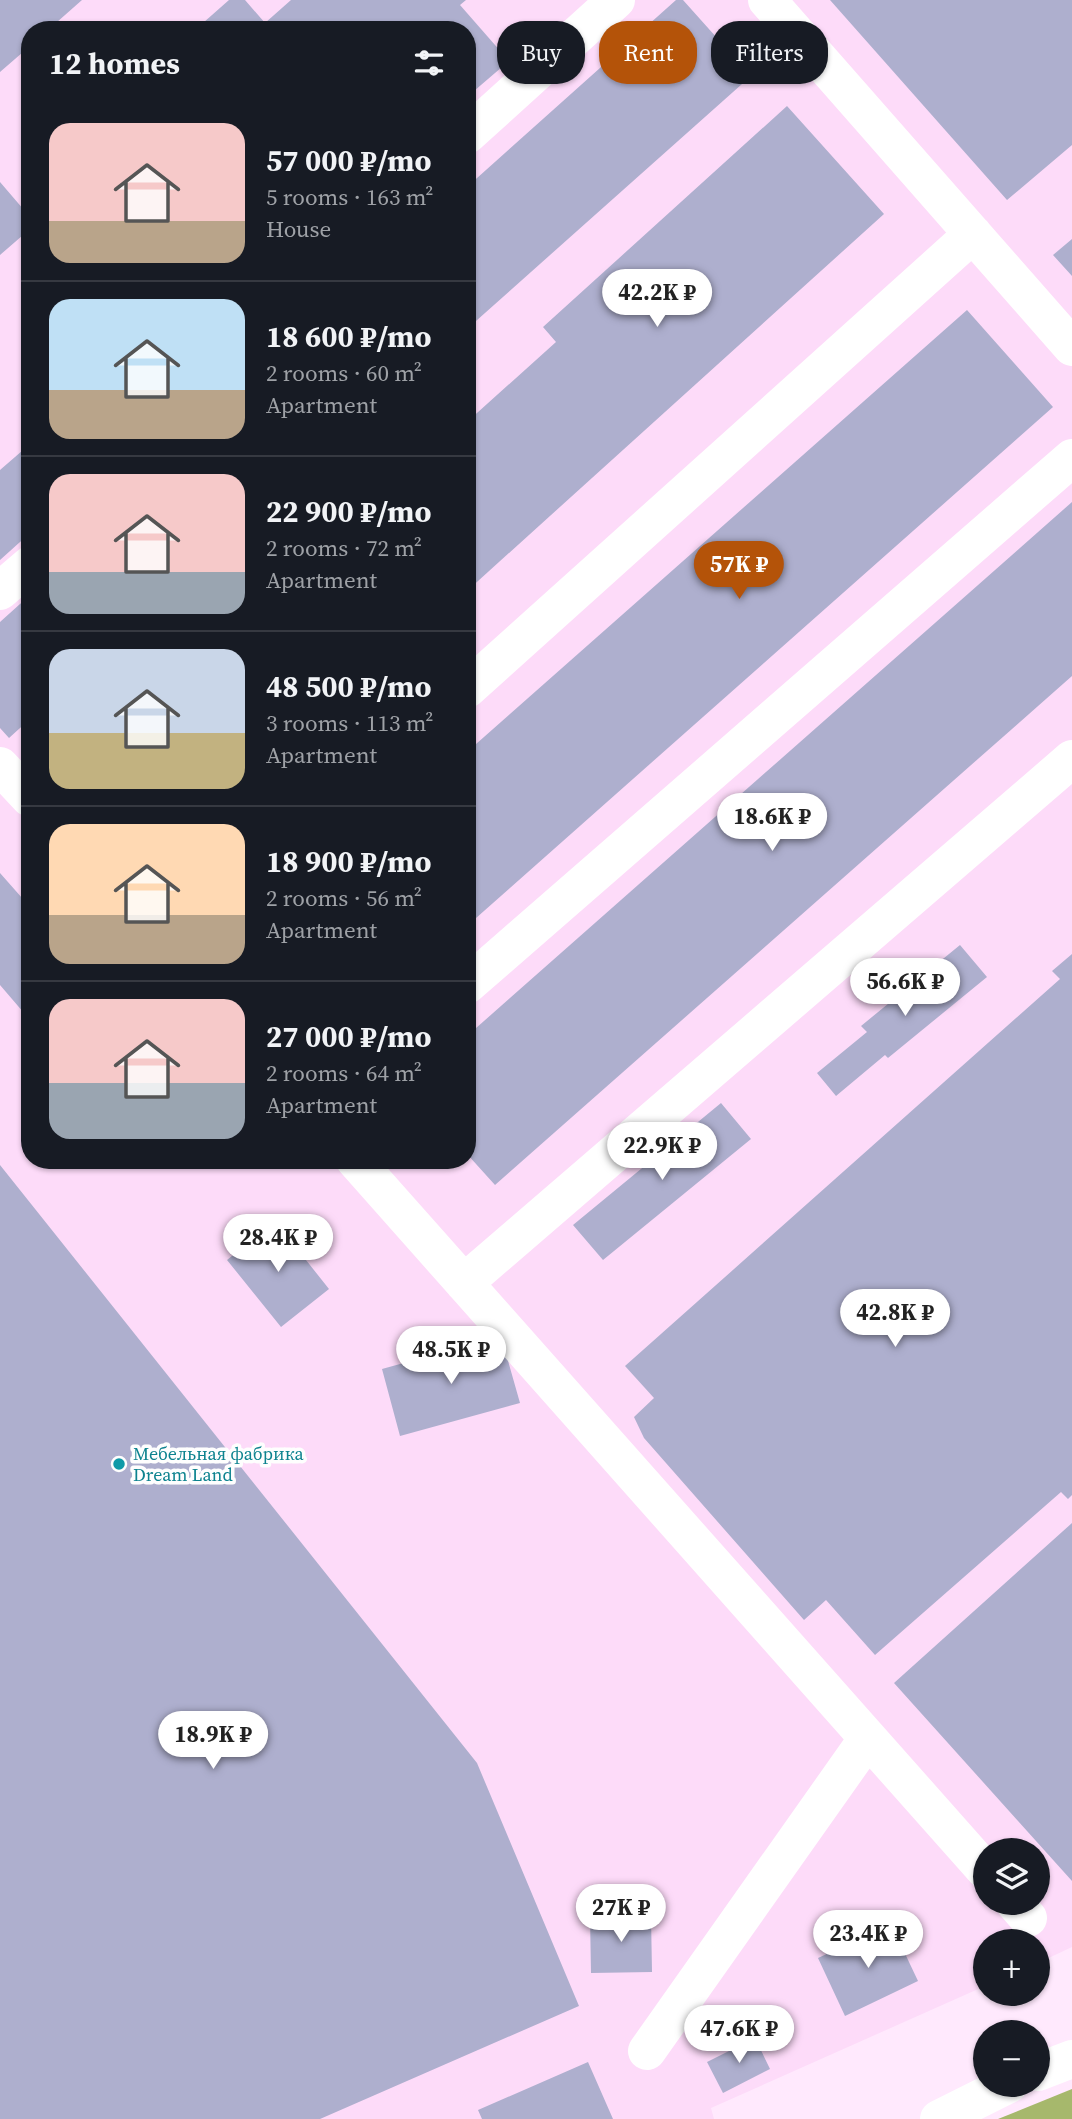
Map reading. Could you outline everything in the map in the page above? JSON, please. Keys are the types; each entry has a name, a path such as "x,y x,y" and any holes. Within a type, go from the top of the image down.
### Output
{"street":[{"path":"476,127 616,0"},
{"path":"767,0 1072,347"},
{"path":"476,681 973,234"},
{"path":"476,977 1072,458"},
{"path":"0,591 21,573"},
{"path":"464,1283 1072,759"},
{"path":"0,766 21,788"},
{"path":"363,1169 973,1856"},
{"path":"647,2051 868,1738"},
{"path":"1050,2068 1072,2059"},
{"path":"939,2119 983,2097"}],"shaded area":[{"path":"0,0 1072,0 1072,1947 1050,1957 1050,1929 973,1929 973,1991 711,2108 714,2119 0,2119"}],"green space":[{"path":"1072,2089 1072,2119 998,2119"}],"building":[{"path":"0,0 82,0 58,21 21,21 21,54 0,72"},
{"path":"229,0 245,0 263,21 205,21"},
{"path":"291,0 466,0 460,5 474,21 267,21"},
{"path":"676,0 683,0 711,31 711,84 742,84 476,321 476,179 599,69 599,84 697,84 697,21 653,21"},
{"path":"830,0 1072,0 1072,145 1007,200"},
{"path":"476,23 497,47 497,71 476,89"},
{"path":"787,106 884,214 476,583 476,414 556,342 543,327"},
{"path":"0,182 21,206 21,237 0,255"},
{"path":"1072,239 1072,276 1053,255"},
{"path":"967,310 1053,407 476,918 476,744"},
{"path":"21,452 21,541 0,560 0,470"},
{"path":"1072,502 1072,676 495,1185 476,1164 476,1028"},
{"path":"21,603 21,727 9,738 0,728 0,622"},
{"path":"0,873 21,897 21,1010 0,985"},
{"path":"960,945 987,977 888,1058 885,1055 836,1096 817,1073 867,1032 861,1026"},
{"path":"1072,954 1072,1495 1068,1499 1061,1492 875,1655 826,1600 804,1620 644,1438 634,1417 654,1398 625,1366 1060,979 1052,971"},
{"path":"721,1103 751,1139 603,1260 573,1225"},
{"name":"Мебельная фабрика Dream Land","path":"0,1165 477,1763 579,2006 320,2119 0,2119"},
{"path":"275,1221 329,1289 281,1327 227,1260"},
{"path":"501,1336 520,1403 400,1436 382,1369"},
{"path":"1072,1523 1072,1881 1050,1857 1050,1838 1033,1838 894,1683"},
{"path":"651,1916 652,1972 591,1973 590,1917"},
{"path":"891,1924 918,1981 845,2016 818,1958"},
{"path":"755,2038 770,2069 723,2093 707,2062"},
{"path":"588,2062 613,2119 482,2119 478,2110"}],"place":[{"name":"Мебельная фабрика Dream Land","path":"119,1464"}]}
